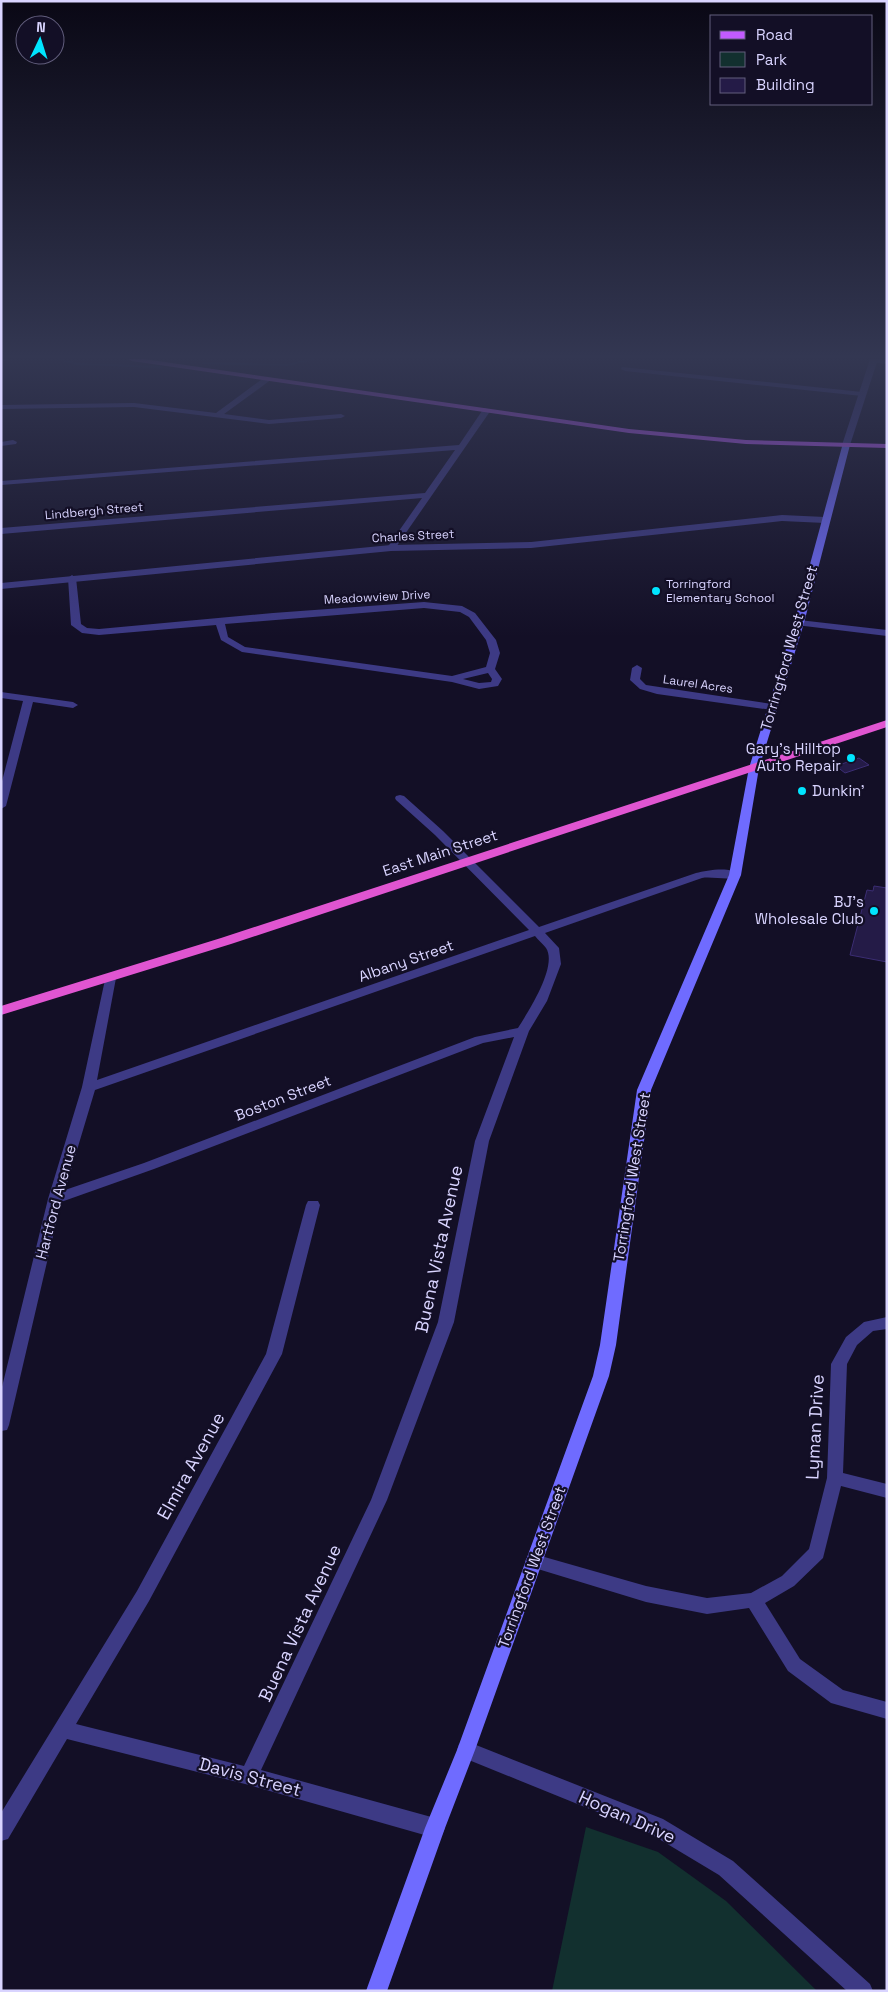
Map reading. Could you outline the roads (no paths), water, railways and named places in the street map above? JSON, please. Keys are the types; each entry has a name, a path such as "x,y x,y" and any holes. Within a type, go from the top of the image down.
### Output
{"highway":[{"name":"East Main Street","path":"1,1011 110,978 885,725"}],"main road":[{"name":"Torringford West Street","path":"376,1991 434,1828 466,1750 601,1376 608,1345 644,1090 735,875 754,768 799,623 844,452"}],"street":[{"path":"1,483 408,452"},
{"path":"391,548 457,452"},
{"name":"Lindbergh Street","path":"1,531 428,495"},
{"name":"Charles Street","path":"1,586 391,548 531,545 788,518 825,520"},
{"name":"Meadowview Drive","path":"72,578 76,625 85,631 99,632 273,616 424,605 462,609 472,615 492,640 495,653 490,669"},
{"name":"Meadowview Drive","path":"220,622 224,638 242,650 452,679 479,686 495,684 497,678 490,669"},
{"path":"799,623 887,633"},
{"name":"Laurel Acres","path":"637,668 634,680 643,687 657,691 772,707"},
{"name":"Meadowview Drive","path":"452,679 490,669"},
{"path":"1,695 73,704"},
{"path":"1,806 5,774 29,699"},
{"name":"Buena Vista Avenue","path":"249,1776 379,1500 446,1322 482,1141 523,1031 541,1001 555,964 553,948 536,933 524,918 467,861 400,798"},
{"name":"Albany Street","path":"89,1087 700,875 713,873 735,875"},
{"name":"Hartford Avenue","path":"1,1425 55,1199 89,1087 110,978"},
{"name":"Boston Street","path":"55,1199 149,1166 480,1040 523,1031"},
{"name":"Elmira Avenue","path":"1,1832 143,1596 274,1354 313,1206"},
{"name":"Lyman Drive","path":"534,1561 646,1594 707,1606 754,1600 788,1581 817,1552 835,1478 839,1364 851,1341 869,1326 887,1323"},
{"path":"835,1478 887,1491"},
{"path":"754,1600 794,1665 838,1697 887,1711"},
{"name":"Davis Street","path":"64,1730 249,1776 434,1828"},
{"name":"Hogan Drive","path":"466,1750 656,1826 726,1868 862,1991"}],"place":[{"name":"Torringford Elementary School","path":"656,591"},
{"name":"Gary's Hilltop Auto Repair","path":"851,758"},
{"name":"Dunkin'","path":"802,791"},
{"name":"BJ's Wholesale Club","path":"874,911"}]}
